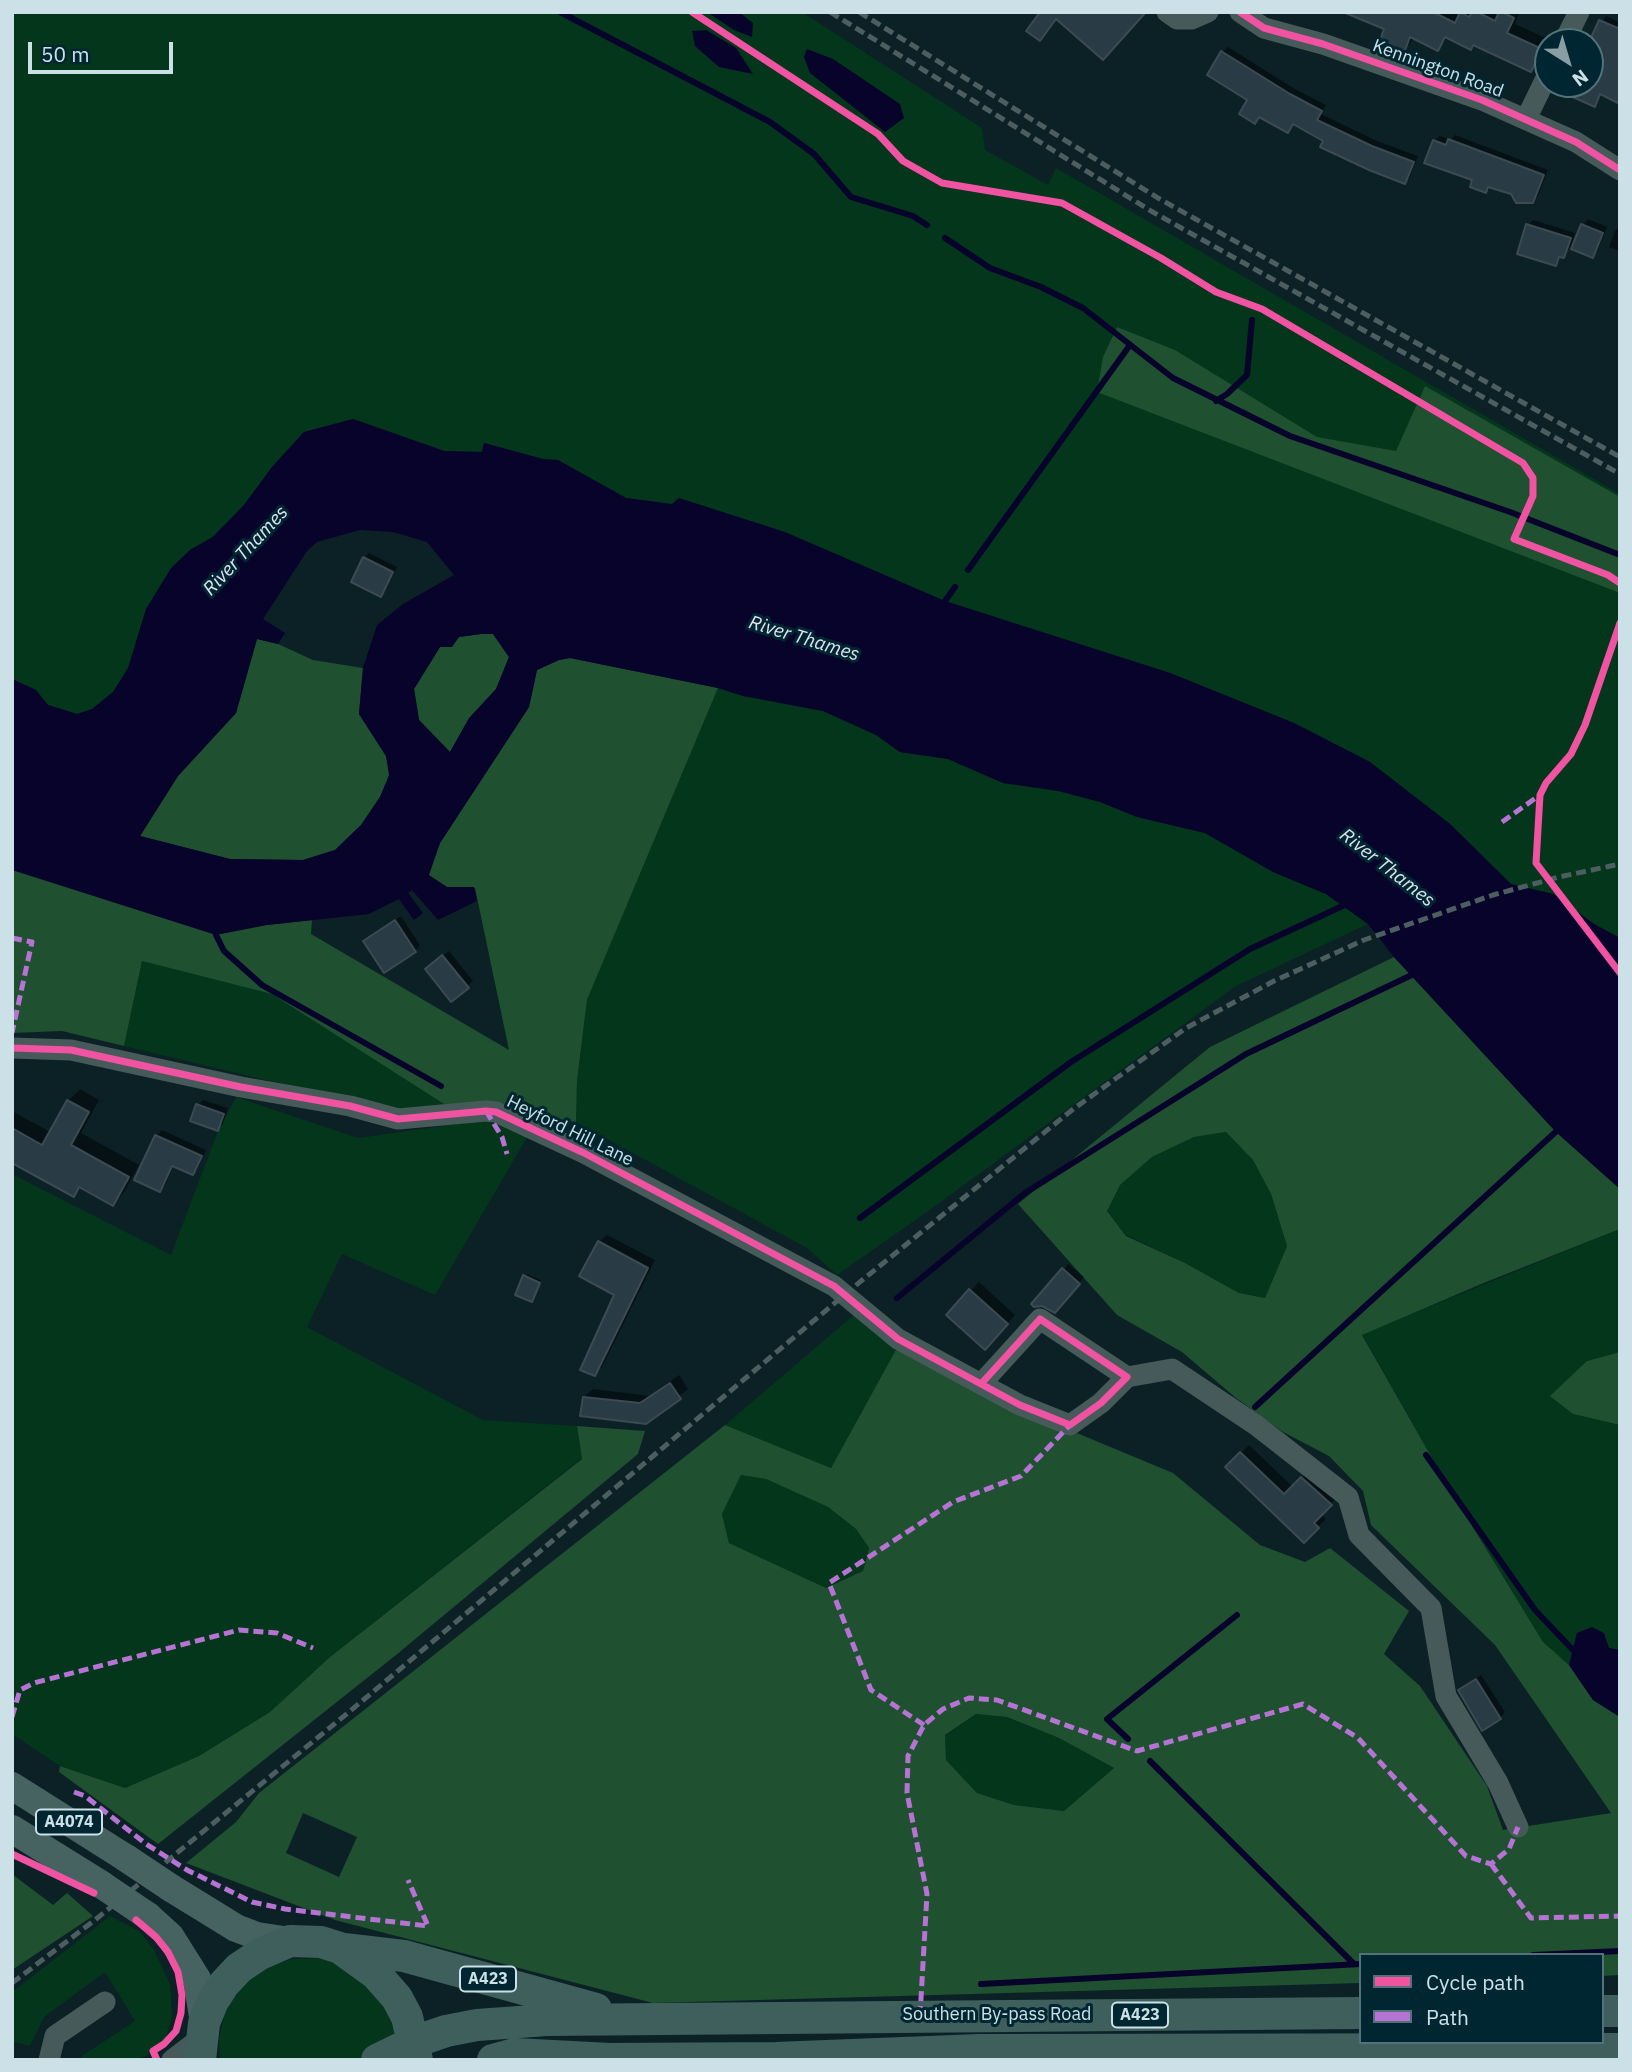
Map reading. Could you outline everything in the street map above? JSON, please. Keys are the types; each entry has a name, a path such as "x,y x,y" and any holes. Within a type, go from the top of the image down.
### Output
{"highway":[{"name":"Southern By-pass Road","path":"290,1941 321,1942 340,1948 404,1956 634,2020"},
{"path":"202,2040 213,2001 224,1984 239,1968 260,1954 290,1941"},
{"path":"340,1948 376,1975 397,1998 407,2017 415,2051"},
{"name":"Southern By-pass Road","path":"415,2051 477,2025 547,2020 1359,2013"},
{"name":"Southern By-pass Road","path":"493,2060 515,2054 609,2060 776,2058 979,2050 1620,2049"},
{"name":"A423","path":"377,2060 415,2051"}],"main road":[{"name":"A4074","path":"12,1786 236,1928 257,1936 290,1941"},
{"name":"A4074","path":"12,1829 148,1916 170,1937 197,1979 202,2040"}],"street":[{"path":"1167,12 1177,19 1192,19 1208,12"},
{"name":"Kennington Road","path":"1240,12 1264,28 1324,44 1526,119 1576,142 1620,170"},
{"path":"1571,28 1578,12"},
{"path":"1526,119 1536,98"},
{"name":"Heyford Hill Lane","path":"12,1048 71,1050 241,1087 350,1106 398,1119 496,1112 591,1156 834,1286 898,1339 1020,1405 1070,1425 1101,1403 1127,1377"},
{"path":"981,1384 1040,1319 1127,1377 1171,1368 1256,1425 1348,1497 1359,1535 1431,1608 1446,1696 1498,1783 1518,1827"},
{"path":"49,2060 55,2036 105,2002"},
{"path":"172,2060 202,2040"}],"green space":[{"path":"12,12 802,12 982,128 985,150 1048,185 1056,168 1620,494 1620,938 1594,924 1553,894 1511,884 1450,824 1370,762 1294,723 1170,673 945,601 753,522 712,510 626,498 558,460 543,459 484,443 482,452 445,451 353,419 304,432 272,467 244,505 212,537 190,550 146,609 129,668 113,692 92,709 77,714 47,705 36,690 12,679"},
{"path":"1117,327 1175,350 1317,437 1396,451 1425,386 1620,497 1620,593 1097,392 1103,357"},
{"path":"493,634 509,657 496,689 469,719 450,752 419,720 414,689 440,647 459,637"},
{"path":"257,639 278,644 313,660 363,668 359,714 386,756 390,775 380,797 361,825 335,850 303,860 230,859 140,836 178,776 236,713"},
{"path":"570,658 718,688 587,1000 577,1081 576,1122 447,1106 272,994 142,961 124,1046 62,1031 12,1033 12,870 267,925 312,920 311,934 509,1050 475,888 447,887 428,875 440,843 529,707 537,670"},
{"path":"718,688 743,696 823,711 876,735 900,752 948,759 1003,783 1058,790 1100,802 1137,817 1205,833 1273,872 1326,894 1368,924 1236,986 837,1275 807,1248 576,1122 577,1081 587,1000"},
{"path":"1394,957 1556,1132 1620,1189 1620,1229 1362,1335 1452,1493 1543,1642 1569,1665 1593,1700 1620,1717 1620,1975 1604,1976 1604,1953 1359,1953 1359,1983 653,2003 335,1920 186,1863 236,1822 259,1793 725,1425 831,1468 898,1346 1007,1404 1173,1473 1260,1545 1305,1562 1330,1548 1409,1611 1384,1654 1420,1686 1487,1786 1503,1830 1611,1813 1495,1645 1371,1525 1363,1491 1329,1456 1283,1432 1236,1398 1182,1352 1117,1315 1018,1204 1210,1047","holes":["1226,1132 1253,1160 1271,1194 1287,1246 1265,1298 1239,1293 1185,1263 1126,1236 1107,1211 1120,1185 1152,1157 1194,1137","741,1475 766,1479 828,1507 856,1529 869,1548 863,1571 826,1588 729,1543 722,1514","976,1714 1007,1717 1059,1738 1114,1768 1064,1811 1014,1805 977,1793 946,1760 945,1735","303,1813 357,1837 339,1877 286,1853"]},
{"path":"142,961 272,993 447,1106 399,1112 124,1046"},
{"path":"236,1097 358,1138 492,1119 529,1134 435,1295 342,1254 307,1327 483,1420 577,1426 582,1458 330,1657 270,1712 199,1756 125,1788 60,1766 12,1734 12,1174 171,1255 218,1131"},
{"path":"1226,1132 1253,1160 1271,1194 1287,1246 1265,1298 1239,1293 1126,1235 1107,1211 1120,1185 1152,1157 1194,1137"},
{"path":"1620,1229 1620,1352 1587,1361 1573,1414 1620,1425 1620,1650 1609,1648 1577,1633 1569,1665 1543,1642 1452,1493 1362,1334"},
{"path":"856,1313 898,1346 831,1468 725,1425"},
{"path":"1620,1352 1620,1425 1573,1414 1550,1396 1587,1361"},
{"path":"577,1426 645,1431 638,1454 396,1655 158,1844 59,1772 60,1766 125,1788 199,1756 270,1712 330,1657 582,1459"},
{"path":"741,1475 766,1479 828,1507 856,1529 869,1548 863,1571 826,1588 729,1543 722,1514"},
{"path":"976,1714 1007,1717 1059,1738 1114,1768 1064,1811 1014,1805 977,1793 946,1760 945,1736"},
{"path":"12,1874 53,1905 67,1893 93,1916 12,1970"},
{"path":"110,1916 139,1931 154,1950 170,1984 172,2018 166,2037 146,2056 132,2060 93,2060 80,2057 135,2021 105,1972 44,2017 30,2046 14,2042 12,1992"},
{"path":"320,1958 348,1967 372,1986 389,2011 397,2039 354,2060 220,2060 219,2038 226,2010 242,1986 265,1968 292,1959"}],"water":[{"path":"707,12 739,12 753,23 752,37 734,30"},
{"path":"706,30 736,48 753,74 719,67 695,46 692,31"},
{"path":"807,49 833,59 900,104 904,118 885,132 810,73 804,57"},
{"name":"River Thames","path":"353,419 444,451 482,452 484,443 543,459 558,460 626,498 672,504 679,498 785,532 945,601 1170,673 1294,723 1370,762 1450,824 1511,884 1553,894 1594,924 1620,938 1620,1189 1556,1132 1394,957 1368,924 1326,894 1273,872 1205,833 1137,817 1100,802 1058,791 1003,783 948,759 900,752 876,735 823,711 570,658 537,670 529,707 440,843 429,875 447,887 474,887 477,901 438,920 412,890 408,893 423,913 414,920 399,899 369,914 267,925 216,935 12,870 12,679 36,690 48,705 77,714 92,709 113,692 128,668 146,609 171,568 190,550 213,537 244,505 272,467 304,432","holes":["360,530 393,532 427,542 454,575 403,604 377,625 363,668 359,714 386,756 389,775 380,797 361,825 335,850 303,860 230,859 140,836 178,776 236,713 257,639 278,644 285,633 263,619 307,551 317,542","493,634 509,657 496,689 469,718 450,752 419,720 414,689 440,647 452,647 459,637"]},
{"path":"1592,1627 1604,1633 1609,1648 1620,1650 1620,1717 1593,1700 1569,1665 1577,1633"}],"building":[{"path":"1040,12 1146,12 1103,60 1056,19 1040,41 1026,31"},
{"path":"1343,12 1433,12 1455,23 1460,12 1469,17 1472,12 1477,12 1495,21 1499,12 1502,12 1514,18 1507,33 1534,45 1534,66 1531,72 1473,45 1471,50 1445,37 1438,51 1410,37 1404,53 1380,40 1384,29"},
{"path":"1599,20 1620,29 1620,104 1604,96 1604,28 1595,28"},
{"path":"1221,51 1322,111 1317,120 1414,162 1405,184 1320,147 1323,141 1293,124 1288,133 1259,117 1255,124 1239,114 1247,100 1207,75"},
{"path":"1575,98 1598,98 1595,107"},
{"path":"1448,139 1544,175 1533,203 1516,203 1511,194 1488,187 1486,193 1470,187 1472,180 1424,163 1433,140 1446,145"},
{"path":"1526,224 1571,238 1564,258 1559,257 1556,266 1517,254"},
{"path":"1581,224 1603,233 1593,258 1571,249"},
{"path":"363,557 393,572 381,597 351,582"},
{"path":"395,920 416,952 384,973 363,941"},
{"path":"442,955 469,988 451,1002 425,969"},
{"path":"67,1100 89,1112 71,1145 129,1177 113,1206 79,1187 74,1197 12,1163 12,1128 42,1145"},
{"path":"196,1104 224,1114 218,1131 190,1121"},
{"path":"155,1135 202,1156 193,1175 172,1166 160,1192 134,1180"},
{"path":"598,1241 648,1268 595,1376 580,1370 614,1295 579,1276"},
{"path":"1062,1268 1080,1284 1055,1313 1042,1306 1034,1307 1031,1304"},
{"path":"523,1275 540,1283 532,1302 515,1295"},
{"path":"969,1289 1008,1324 985,1350 946,1315"},
{"path":"670,1383 681,1399 646,1424 580,1416 583,1397 640,1403"},
{"path":"1240,1452 1284,1494 1301,1477 1332,1505 1314,1523 1319,1528 1304,1543 1225,1467"},
{"path":"1476,1679 1501,1719 1482,1731 1458,1690"}],"waterway":[{"path":"560,12 770,122 814,154 851,197 913,216 927,225"},
{"path":"945,238 990,268 1041,287 1083,308 1173,378 1290,436 1510,512 1620,555"},
{"path":"1216,401 1247,375 1252,320"},
{"path":"968,570 1130,345"},
{"path":"940,608 955,587"},
{"path":"860,1218 1071,1062 1250,949 1349,903"},
{"path":"216,935 224,951 262,985 441,1086"},
{"path":"897,1298 1025,1193 1246,1054 1418,972"},
{"path":"1255,1407 1561,1127"},
{"path":"1426,1455 1535,1610 1573,1650"},
{"path":"1128,1739 1107,1719 1237,1615"},
{"path":"1150,1761 1354,1964"},
{"path":"1576,1953 1620,1951"},
{"path":"981,1984 1359,1964"}],"railway":[{"path":"830,12 1151,211 1620,474"},
{"path":"859,12 1158,198 1620,457"},
{"path":"12,1983 95,1920 349,1712 855,1286 1072,1110 1186,1028 1274,981 1364,940 1493,895 1620,864"}],"marked path":[{"path":"1502,822 1540,795"},
{"path":"12,938 32,942 12,1033"},
{"path":"486,1111 502,1137 507,1154"},
{"path":"924,1725 871,1690 829,1583 953,1502 1021,1476 1070,1425"},
{"path":"12,1717 20,1690 34,1683 239,1630 277,1633 313,1648"},
{"path":"920,2016 927,1894 907,1793 908,1756 924,1725 943,1709 969,1698 997,1700 1137,1751 1303,1704 1358,1738 1466,1856 1491,1864 1509,1849 1518,1827"},
{"path":"74,1792 85,1796 146,1844 187,1870 252,1902 285,1909 428,1926 408,1880"},
{"path":"1491,1864 1531,1918 1620,1916"}],"cycle path":[{"path":"692,12 878,134 903,161 942,183 1062,203 1216,292 1262,309 1523,463 1533,478 1533,496 1514,539 1608,575 1620,583"},
{"path":"1240,12 1264,28 1323,44 1482,100 1576,142 1620,170"},
{"path":"1620,623 1585,725 1571,754 1546,783 1540,795 1536,863 1620,973"},
{"path":"12,1048 71,1050 241,1087 350,1106 398,1119 496,1112 584,1153 834,1286 898,1339 981,1384 1020,1405 1070,1425 1101,1403 1127,1377 1040,1319 981,1384"},
{"path":"12,1854 94,1893"},
{"path":"136,1920 156,1937 168,1952 178,1972 182,1995 176,2031 153,2051 157,2060"}]}
